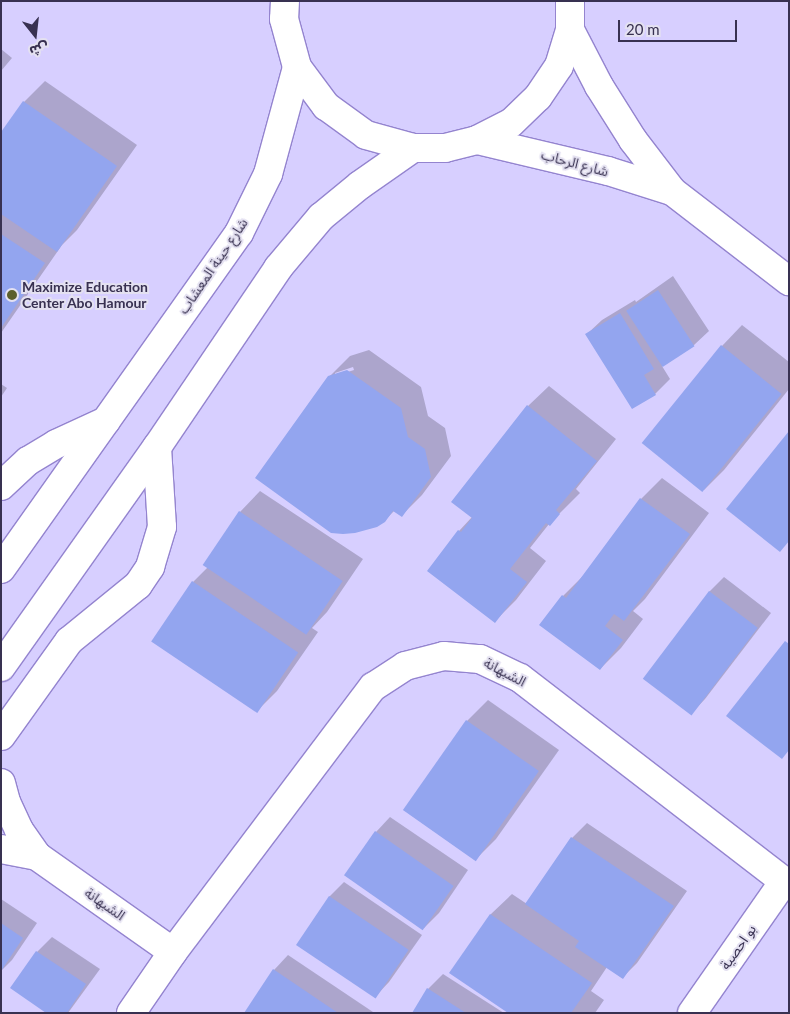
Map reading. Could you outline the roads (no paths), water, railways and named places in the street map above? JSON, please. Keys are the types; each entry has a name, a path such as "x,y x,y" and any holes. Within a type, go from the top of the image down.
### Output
{"street":[{"path":"285,1 284,19 298,66 326,106 366,135 413,148 446,148 477,140 511,123 538,97 559,66 570,30 570,1"},
{"name":"شارع الرحاب","path":"570,30 599,86 633,140 672,191 789,280"},
{"name":"شارع حينة المعشاب","path":"1,569 239,233 268,174 298,66"},
{"name":"شارع الرحاب","path":"477,140 562,159 672,191"},
{"path":"1,667 157,447 278,268 314,224 360,185 413,148"},
{"path":"1,486 28,461 56,444 106,421"},
{"path":"1,736 68,641 138,585 150,568 162,527 157,447"},
{"name":"الشبهانة","path":"131,1013 173,952 373,687 405,666 444,656 480,658 520,678 786,883"},
{"name":"الشبهانة","path":"1,783 6,802 19,830 37,856 173,952"},
{"name":"الشبهانة","path":"1,849 37,856"},
{"name":"بو احصية","path":"692,1013 786,883"}],"place":[{"name":"Maximize Education Center Abo Hamour","path":"12,295"}]}
